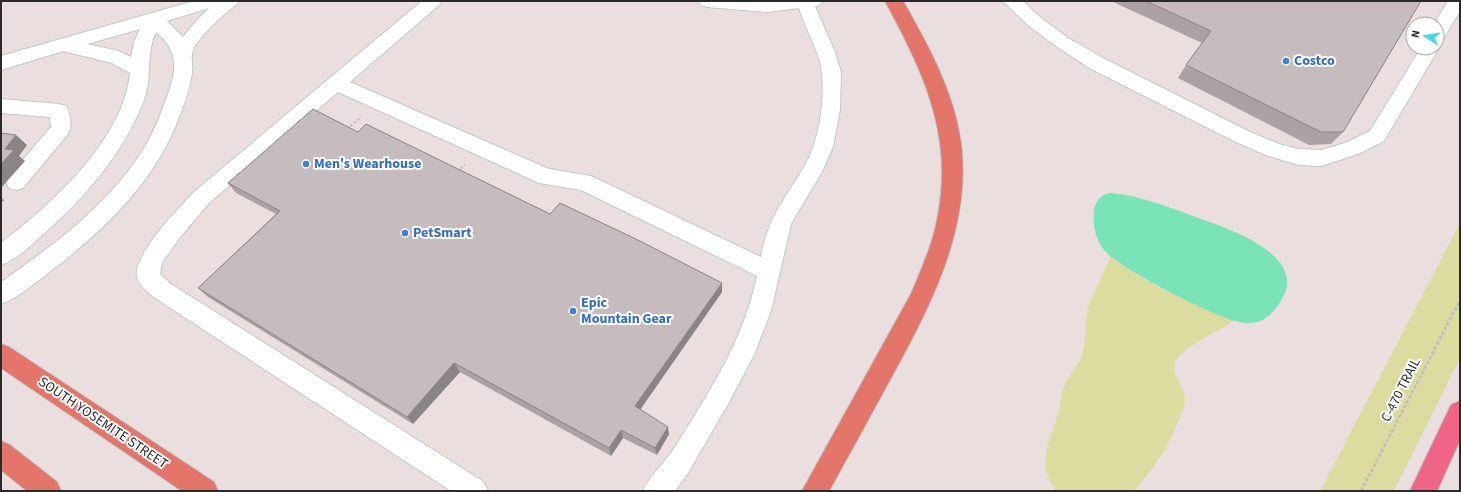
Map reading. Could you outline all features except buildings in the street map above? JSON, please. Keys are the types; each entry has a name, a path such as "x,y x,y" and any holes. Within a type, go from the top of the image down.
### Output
{"highway":[{"path":"1423,491 1460,413"}],"main road":[{"path":"815,491 907,327 929,282 940,252 947,223 951,196 952,167 951,144 946,120 938,90 920,46 894,1"},
{"name":"SOUTH YOSEMITE STREET","path":"1,355 205,491"},
{"path":"1,454 48,491"}],"street":[{"path":"1,63 60,44 154,20 213,1"},
{"path":"1,294 55,257 90,226 124,190 141,169 167,125 174,108 180,85 182,53 204,22 230,1"},
{"path":"433,1 202,197 170,234 151,260 148,277 163,291 475,491"},
{"path":"656,491 662,486 683,457 735,372 753,331 766,290 772,248 781,222 820,156 829,123 832,80 829,60 809,2 767,6 707,1"},
{"path":"1012,1 1035,22 1098,64 1243,137 1276,151 1299,157 1321,158 1351,149 1377,136 1425,56"},
{"path":"1445,21 1457,1"},
{"path":"154,20 175,40 182,53"},
{"path":"1,256 53,212 77,188 101,160 118,135 129,112 136,92 143,42 154,20"},
{"path":"60,44 114,56 139,70"},
{"path":"336,84 546,177 584,182 769,271"},
{"path":"1,106 58,111 61,129 16,182"}],"path":[{"name":"C-470 TRAIL","path":"1361,491 1460,300"}],"shaded area":[{"path":"1111,193 1134,197 1168,207 1228,229 1260,245 1283,267 1287,280 1284,295 1275,310 1265,319 1254,323 1245,323 1233,320 1196,305 1153,283 1118,262 1100,245 1094,228 1094,210 1096,203 1102,196"},
{"path":"1460,223 1460,358 1394,491 1320,491"},
{"path":"1110,256 1139,276 1170,293 1234,321 1194,344 1176,360 1174,365 1176,375 1185,396 1183,410 1164,451 1134,491 1056,491 1046,471 1045,461 1048,443 1059,410 1063,390 1083,353 1087,312"}],"place":[{"name":"Costco","path":"1286,61"},
{"name":"Men's Wearhouse","path":"306,164"},
{"name":"PetSmart","path":"405,233"},
{"name":"Epic Mountain Gear","path":"573,311"}]}
